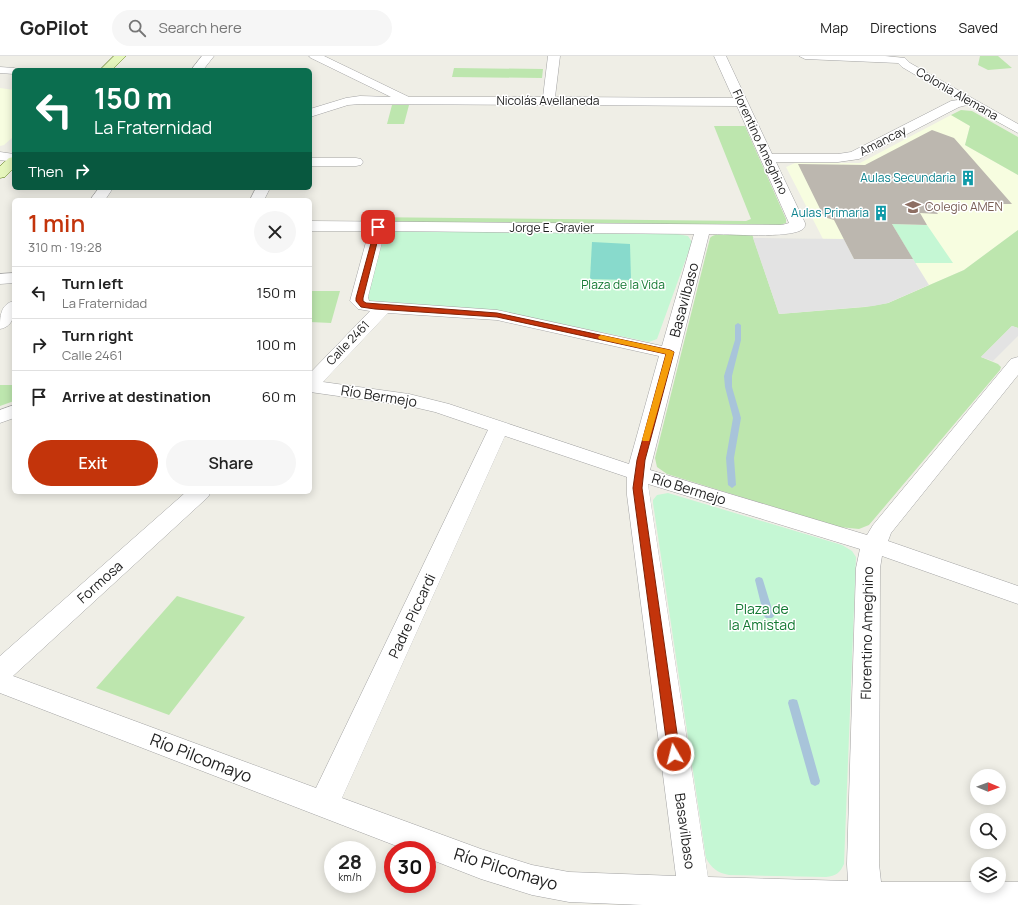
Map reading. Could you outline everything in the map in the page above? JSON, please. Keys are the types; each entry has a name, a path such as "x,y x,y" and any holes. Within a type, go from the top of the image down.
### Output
{"main road":[{"path":"108,68 120,56"},
{"path":"0,174 12,161"}],"street":[{"path":"199,68 208,56"},
{"path":"315,56 404,98 420,101"},
{"path":"549,101 554,56"},
{"name":"Florentino Ameghino","path":"720,56 798,224 794,228"},
{"path":"805,56 902,58"},
{"name":"Colonia Alemana","path":"902,58 906,65 1018,129"},
{"path":"0,70 12,71"},
{"name":"Nicolás Avellaneda","path":"312,112 387,90"},
{"name":"Nicolás Avellaneda","path":"354,101 741,102"},
{"name":"Amancay","path":"767,158 838,158 854,156 956,104 969,101"},
{"path":"0,156 12,159"},
{"path":"312,162 356,162"},
{"name":"Jorge E. Gravier","path":"312,226 783,230 794,228"},
{"name":"Calle 2461","path":"378,227 359,299 364,305 383,308"},
{"name":"Basavilbaso","path":"694,892 638,495 638,474 703,229"},
{"path":"0,279 12,278"},
{"path":"383,308 497,315 670,352"},
{"name":"Calle 2461","path":"312,387 383,308"},
{"path":"0,324 12,309"},
{"name":"Florentino Ameghino","path":"870,901 864,874 863,856 868,568 873,544 881,530 1018,363"},
{"name":"Río Bermejo","path":"312,387 420,402 638,474 873,544 1018,595"},
{"path":"0,416 12,412"},
{"name":"Padre Piccardi","path":"324,804 499,428"},
{"name":"Formosa","path":"0,672 198,494"},
{"name":"Río Pilcomayo","path":"0,682 481,864 532,880 569,887 870,901 1018,897"}],"shaded area":[{"path":"0,88 12,90 12,138 4,145 0,146"},
{"name":"Colegio AMEN","path":"951,115 970,126 965,145 1018,175 1018,230 964,270 888,303 753,238 823,239 786,167 795,163 860,163"},
{"path":"753,238 844,239 854,259 913,259 929,285 888,303 873,306 779,314"},
{"path":"592,242 630,244 631,280 590,279"},
{"path":"1012,326 1018,328 1018,336 993,361 981,357"}],"green space":[{"path":"980,56 998,56 1012,68 988,70 978,65"},
{"path":"454,68 543,69 542,78 452,77"},
{"path":"392,105 409,105 404,124 387,124"},
{"path":"961,110 972,111 1018,137 1018,175 965,145 970,126 951,115"},
{"path":"714,126 745,126 786,219 786,223 777,226 360,222 362,217 746,221 751,219"},
{"path":"892,224 927,225 953,263 915,263"},
{"path":"1018,230 1018,328 1012,326 981,357 998,364 1001,367 1000,370 869,525 859,529 839,527 667,474 657,467 655,458 710,238 713,236 718,234 736,233 752,234 779,314 865,307 888,303 964,270"},
{"name":"Plaza de la Vida","path":"397,231 677,234 688,236 692,242 657,339 649,342 505,312 369,301 367,297 383,237"},
{"path":"312,291 340,291 331,323 312,322"},
{"path":"0,385 12,385 12,402 0,406"},
{"name":"Plaza de la Amistad","path":"668,493 842,545 852,551 856,557 844,864 841,870 835,875 826,877 729,875 715,870 706,858 653,503 653,500 657,495"},
{"path":"177,596 245,617 169,715 96,688"}],"building":[{"path":"932,130 954,138 1012,204 987,204 983,200 928,200 938,214 920,213 927,225 892,224 913,259 854,259 834,220 824,217 798,164 865,165"}],"waterway":[{"path":"732,485 730,458 737,418 729,387 728,376 737,346 739,333 738,325"},
{"path":"759,580 769,616"},
{"path":"793,703 815,781"}],"slow traffic":[{"path":"601,337 670,352 646,440"}],"place":[{"name":"Aulas Secundaria","path":"968,178"},
{"name":"Colegio AMEN","path":"913,207"},
{"name":"Aulas Primaria","path":"881,213"}],"route":[{"path":"378,227 359,298 359,301 364,305 371,307 497,315 670,352 641,460 637,488 674,754"}]}
